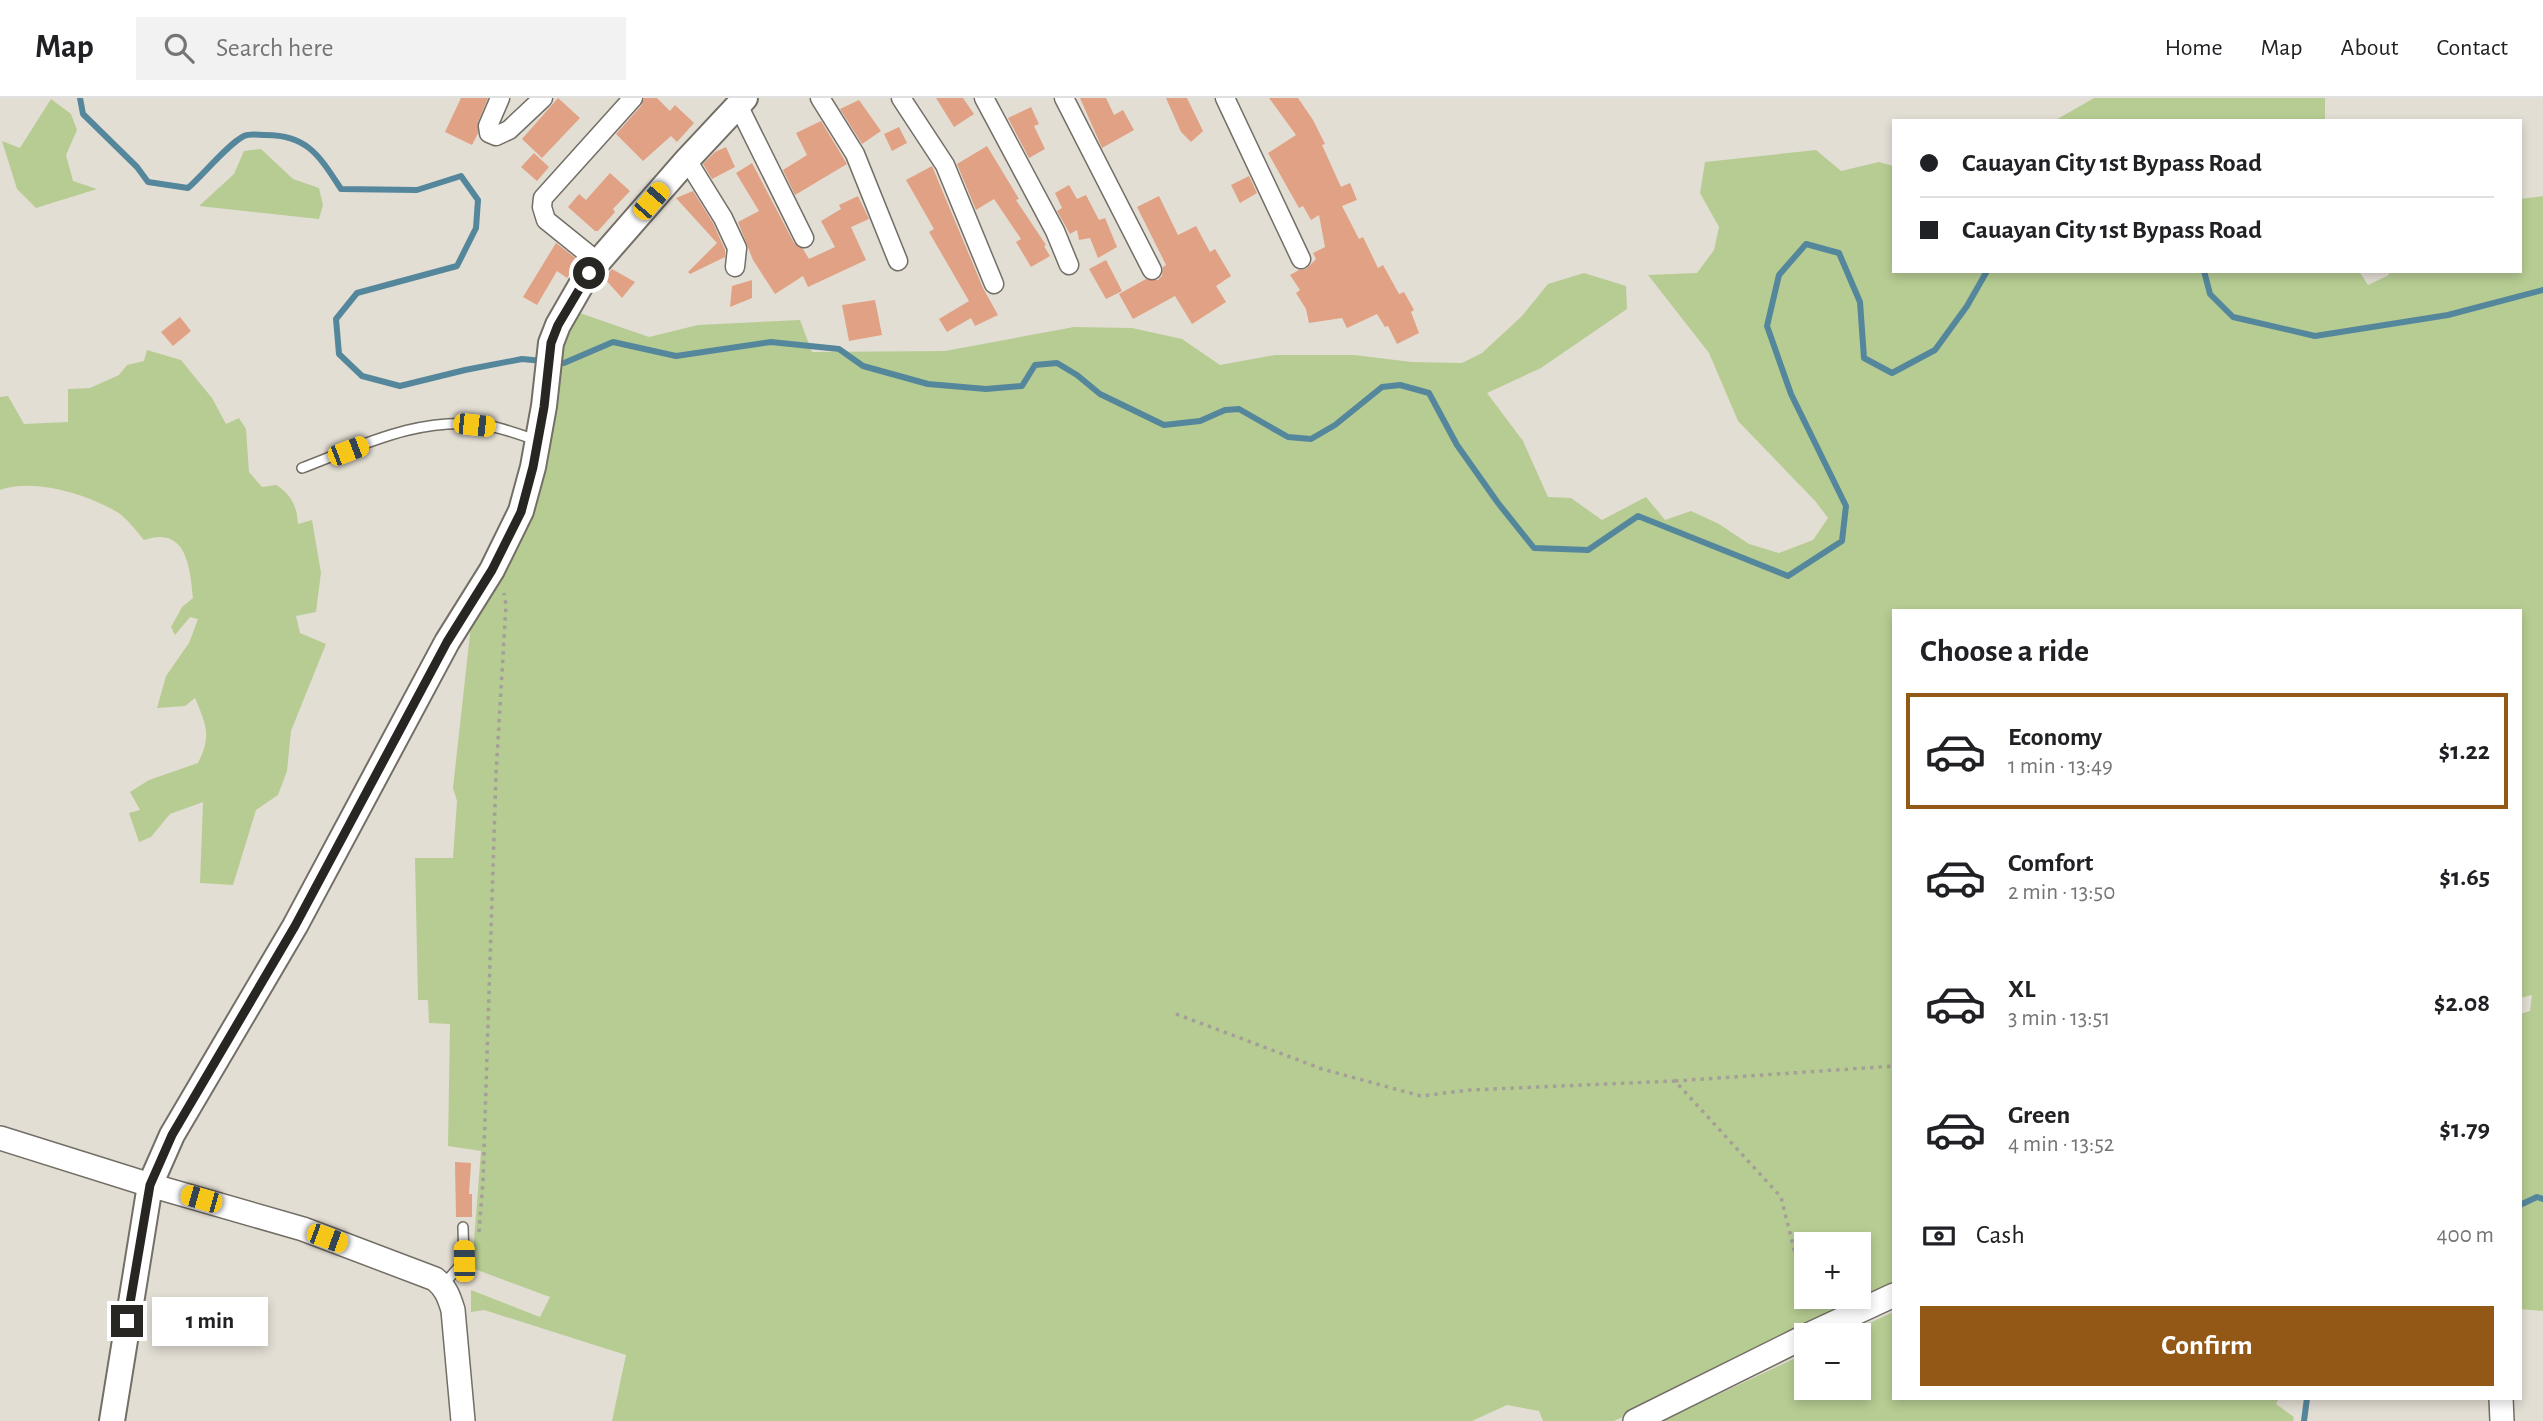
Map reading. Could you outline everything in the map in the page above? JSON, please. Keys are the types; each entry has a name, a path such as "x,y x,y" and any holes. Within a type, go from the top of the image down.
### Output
{"main road":[{"path":"112,1421 150,1185 172,1135 295,926 447,642 492,570 521,512 538,440 551,343 558,325 598,262 742,102"}],"street":[{"path":"500,98 488,126 489,133 496,136 509,130 543,98"},
{"path":"598,262 546,220 542,207 543,198 633,98"},
{"path":"820,98 855,154 898,261"},
{"path":"901,98 944,165 994,284"},
{"path":"984,98 1055,230 1069,265"},
{"path":"1064,98 1152,270"},
{"path":"1225,98 1301,259"},
{"path":"742,102 804,238"},
{"path":"687,160 723,218 737,247 735,267"},
{"path":"0,1138 303,1229 424,1273 443,1285 453,1310 463,1421"},
{"path":"1833,1323 1892,1296"},
{"path":"1635,1421 1794,1342"},
{"path":"2501,1400 2502,1421"}],"lane":[{"path":"302,468 393,434 431,424 490,426 538,440"},
{"path":"443,1285 464,1261 463,1227"}],"path":[{"path":"464,1261 478,1249 483,1181 496,774 506,605 502,584 492,570"},
{"path":"1176,1014 1322,1069 1421,1096 1469,1090 1675,1081 1892,1066"},
{"path":"1675,1081 1782,1197 1807,1323"}],"green space":[{"path":"2094,98 2325,98 2325,119 2057,119"},
{"path":"51,99 71,114 77,130 66,155 73,181 97,189 36,208 17,189 2,141 20,148"},
{"path":"261,149 293,179 319,188 323,205 319,219 199,206 234,174 244,151"},
{"path":"1816,150 1841,171 1879,162 1892,166 1892,273 2360,273 2368,285 2388,273 2522,273 2522,199 2543,196 2543,1311 2522,1309 2522,1013 2530,1011 2532,995 2522,998 2522,609 1892,609 1892,1288 1871,1298 1871,1232 1794,1232 1794,1309 1849,1309 1820,1323 1794,1323 1794,1335 1614,1421 1543,1421 1539,1411 1507,1405 1472,1421 612,1421 626,1355 484,1310 471,1312 471,1290 540,1317 550,1297 472,1268 481,1151 448,1146 450,1024 429,1023 428,1000 418,1000 415,858 453,858 457,801 453,788 471,625 557,378 564,341 577,312 649,337 698,325 800,320 812,352 945,351 1074,327 1132,328 1182,339 1220,365 1275,355 1354,355 1412,362 1462,363 1482,353 1522,316 1548,284 1584,273 1626,286 1627,309 1541,368 1487,393 1523,441 1548,497 1571,498 1602,520 1646,497 1665,520 1691,511 1719,524 1749,544 1779,553 1813,540 1828,518 1738,421 1709,353 1648,275 1697,273 1714,250 1719,227 1700,193 1705,162"},
{"path":"147,350 181,360 212,398 226,424 239,418 246,429 249,472 262,487 276,485 286,492 295,506 298,524 312,520 321,573 316,612 296,616 300,633 326,644 291,731 287,771 278,795 256,810 233,885 200,883 203,802 170,814 151,837 139,842 129,813 140,810 130,792 149,780 198,763 205,745 206,730 195,698 185,706 157,708 166,676 189,643 198,619 190,617 175,635 171,627 182,607 193,598 184,552 178,544 169,539 158,537 144,540 117,512 90,499 44,487 0,490 0,397 8,396 24,424 68,422 68,389 90,388 119,375 127,365 144,361"},
{"path":"1892,1312 1892,1400 2278,1400 2276,1404 2294,1417 2293,1421 1662,1421 1794,1359 1794,1400 1871,1400 1870,1323"}],"building":[{"path":"461,98 488,98 472,145 445,132"},
{"path":"558,98 580,118 542,158 522,139"},
{"path":"644,98 657,98 670,111 675,105 694,123 677,142 671,136 643,161 616,134 641,106"},
{"path":"936,98 963,98 974,114 954,127"},
{"path":"1080,98 1106,98 1114,115 1123,110 1134,130 1102,148"},
{"path":"1166,98 1187,98 1203,131 1191,142 1181,132"},
{"path":"1269,98 1298,98 1313,120 1341,187 1350,183 1357,200 1342,206 1359,239 1363,237 1378,268 1383,265 1399,294 1404,292 1414,310 1411,312 1419,333 1397,344 1388,326 1385,327 1377,314 1347,328 1342,318 1309,323 1306,309 1296,293 1300,290 1290,275 1306,269 1316,259 1313,253 1325,247 1319,215 1311,220 1303,206 1299,208 1268,153 1296,135"},
{"path":"859,100 881,131 862,144 840,109"},
{"path":"1031,107 1039,124 1034,126 1045,149 1029,158 1008,118"},
{"path":"821,121 847,164 795,195 783,170 807,155 796,133"},
{"path":"899,127 907,143 892,151 884,134"},
{"path":"987,146 1050,256 1031,267 1016,242 1021,239 994,199 976,210 957,164"},
{"path":"726,147 735,167 712,179 703,164 715,152"},
{"path":"534,153 549,167 537,181 521,167"},
{"path":"752,163 794,243 803,249 809,259 835,247 821,221 841,209 839,205 858,196 869,219 851,227 866,260 808,287 803,276 775,294 753,260 738,222 759,211 736,173"},
{"path":"932,166 983,288 998,315 975,326 971,318 947,332 939,319 969,301 929,232 934,229 906,180"},
{"path":"610,173 630,191 613,209 615,212 595,231 568,207 579,194 586,200"},
{"path":"1249,176 1257,193 1240,203 1231,185"},
{"path":"1069,185 1077,199 1086,195 1099,220 1105,218 1117,247 1098,258 1090,238 1079,240 1077,230 1070,234 1057,211 1062,208 1055,193"},
{"path":"693,191 713,223 725,250 725,257 690,274 688,272 717,243 676,198"},
{"path":"1159,196 1178,235 1196,226 1210,252 1215,249 1231,276 1216,286 1226,302 1192,324 1175,296 1133,319 1119,294 1146,279 1158,280 1162,276 1163,267 1166,265 1137,207"},
{"path":"556,243 578,260 567,278 557,271 537,305 523,297"},
{"path":"1106,260 1122,291 1106,299 1089,269"},
{"path":"612,269 635,282 622,298 604,278"},
{"path":"752,280 752,298 730,307 732,286"},
{"path":"875,300 882,335 849,341 842,305"},
{"path":"180,317 191,331 173,346 161,332"},
{"path":"455,1162 471,1163 469,1194 472,1194 472,1217 456,1217"}],"waterway":[{"path":"80,98 83,114 137,167 148,182 188,188 231,146 244,136 252,134 280,136 303,144 319,158 341,189 417,190 461,176 478,200 476,228 457,266 357,293 336,319 339,354 362,376 400,386 522,359 543,361"},
{"path":"553,362 564,363 613,342 676,356 771,342 839,349 863,366 928,384 986,389 1022,386 1035,365 1057,363 1100,394 1164,425 1200,421 1225,410 1239,409 1288,437 1311,439 1335,425 1382,387 1400,385 1429,393 1457,445 1534,548 1588,550 1638,516 1788,576 1842,541 1846,506 1791,394 1767,326 1779,275 1806,244 1839,253 1860,302 1864,358 1892,373 1935,350 1967,306 1986,273"},
{"path":"2205,273 2210,294 2233,317 2315,336 2448,315 2543,290"},
{"path":"2522,1204 2537,1197 2543,1199"},
{"path":"2304,1421 2307,1400"}],"route":[{"path":"127,1321 150,1185 172,1135 295,926 447,642 492,570 521,512 544,407 551,343 558,325 589,273"}]}
